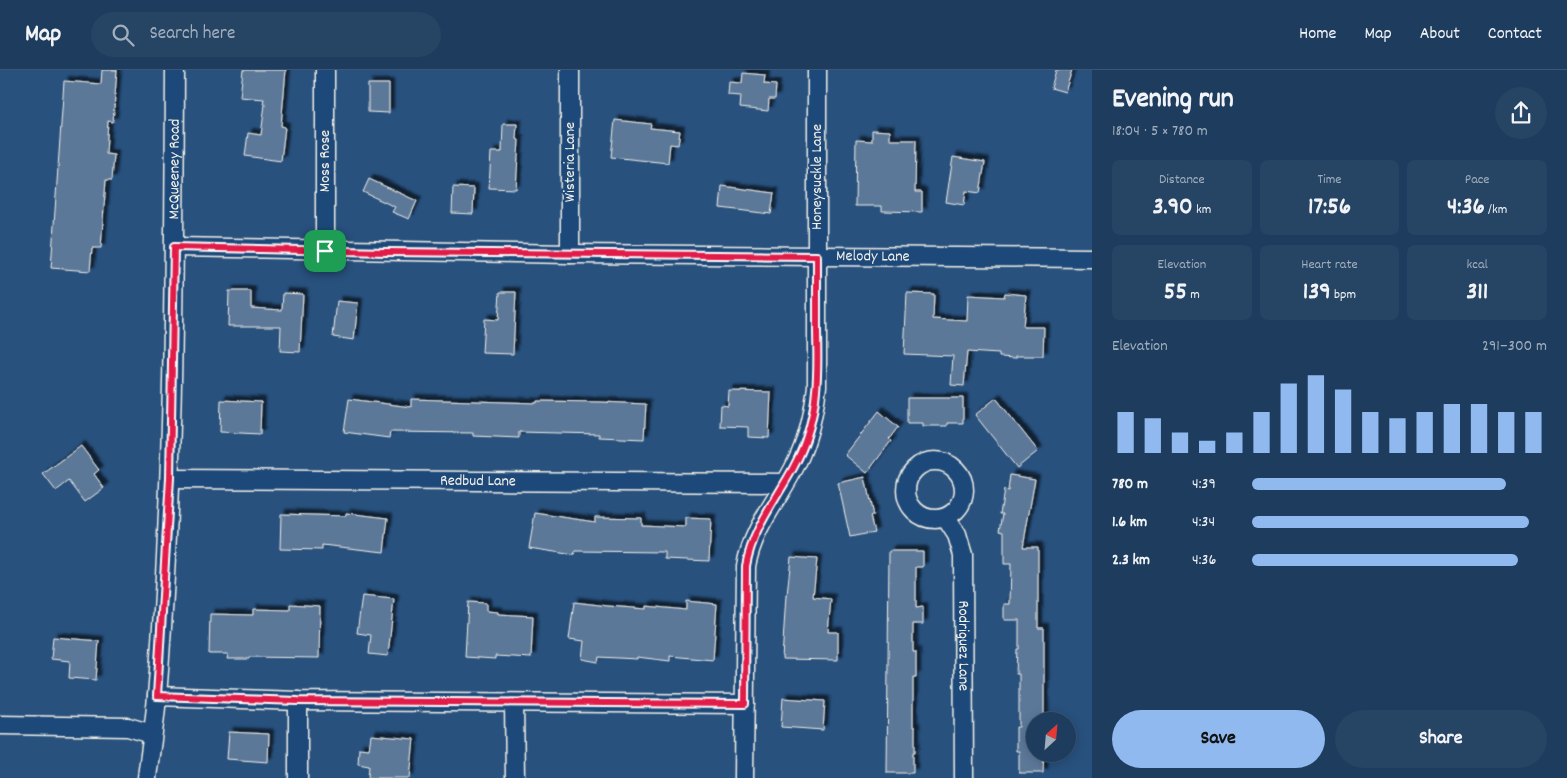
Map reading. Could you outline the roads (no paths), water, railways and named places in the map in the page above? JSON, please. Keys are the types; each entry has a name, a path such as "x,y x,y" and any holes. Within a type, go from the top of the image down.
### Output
{"street":[{"name":"McQueeney Road","path":"148,778 157,696 170,478 175,70"},
{"name":"Moss Rose","path":"325,70 325,251"},
{"name":"Wisteria Lane","path":"570,70 570,254"},
{"name":"Honeysuckle Lane","path":"744,778 746,566 756,531 796,464 806,439 815,404 818,367 816,70"},
{"name":"Melody Lane","path":"174,247 570,254 1092,258"},
{"name":"Redbud Lane","path":"170,478 784,483"},
{"name":"Rodriguez Lane","path":"946,518 957,535 963,555 964,778"},
{"path":"157,696 298,701 745,704"},
{"path":"298,701 298,778"},
{"path":"514,703 515,778"},
{"path":"0,724 128,727 152,734"}]}
